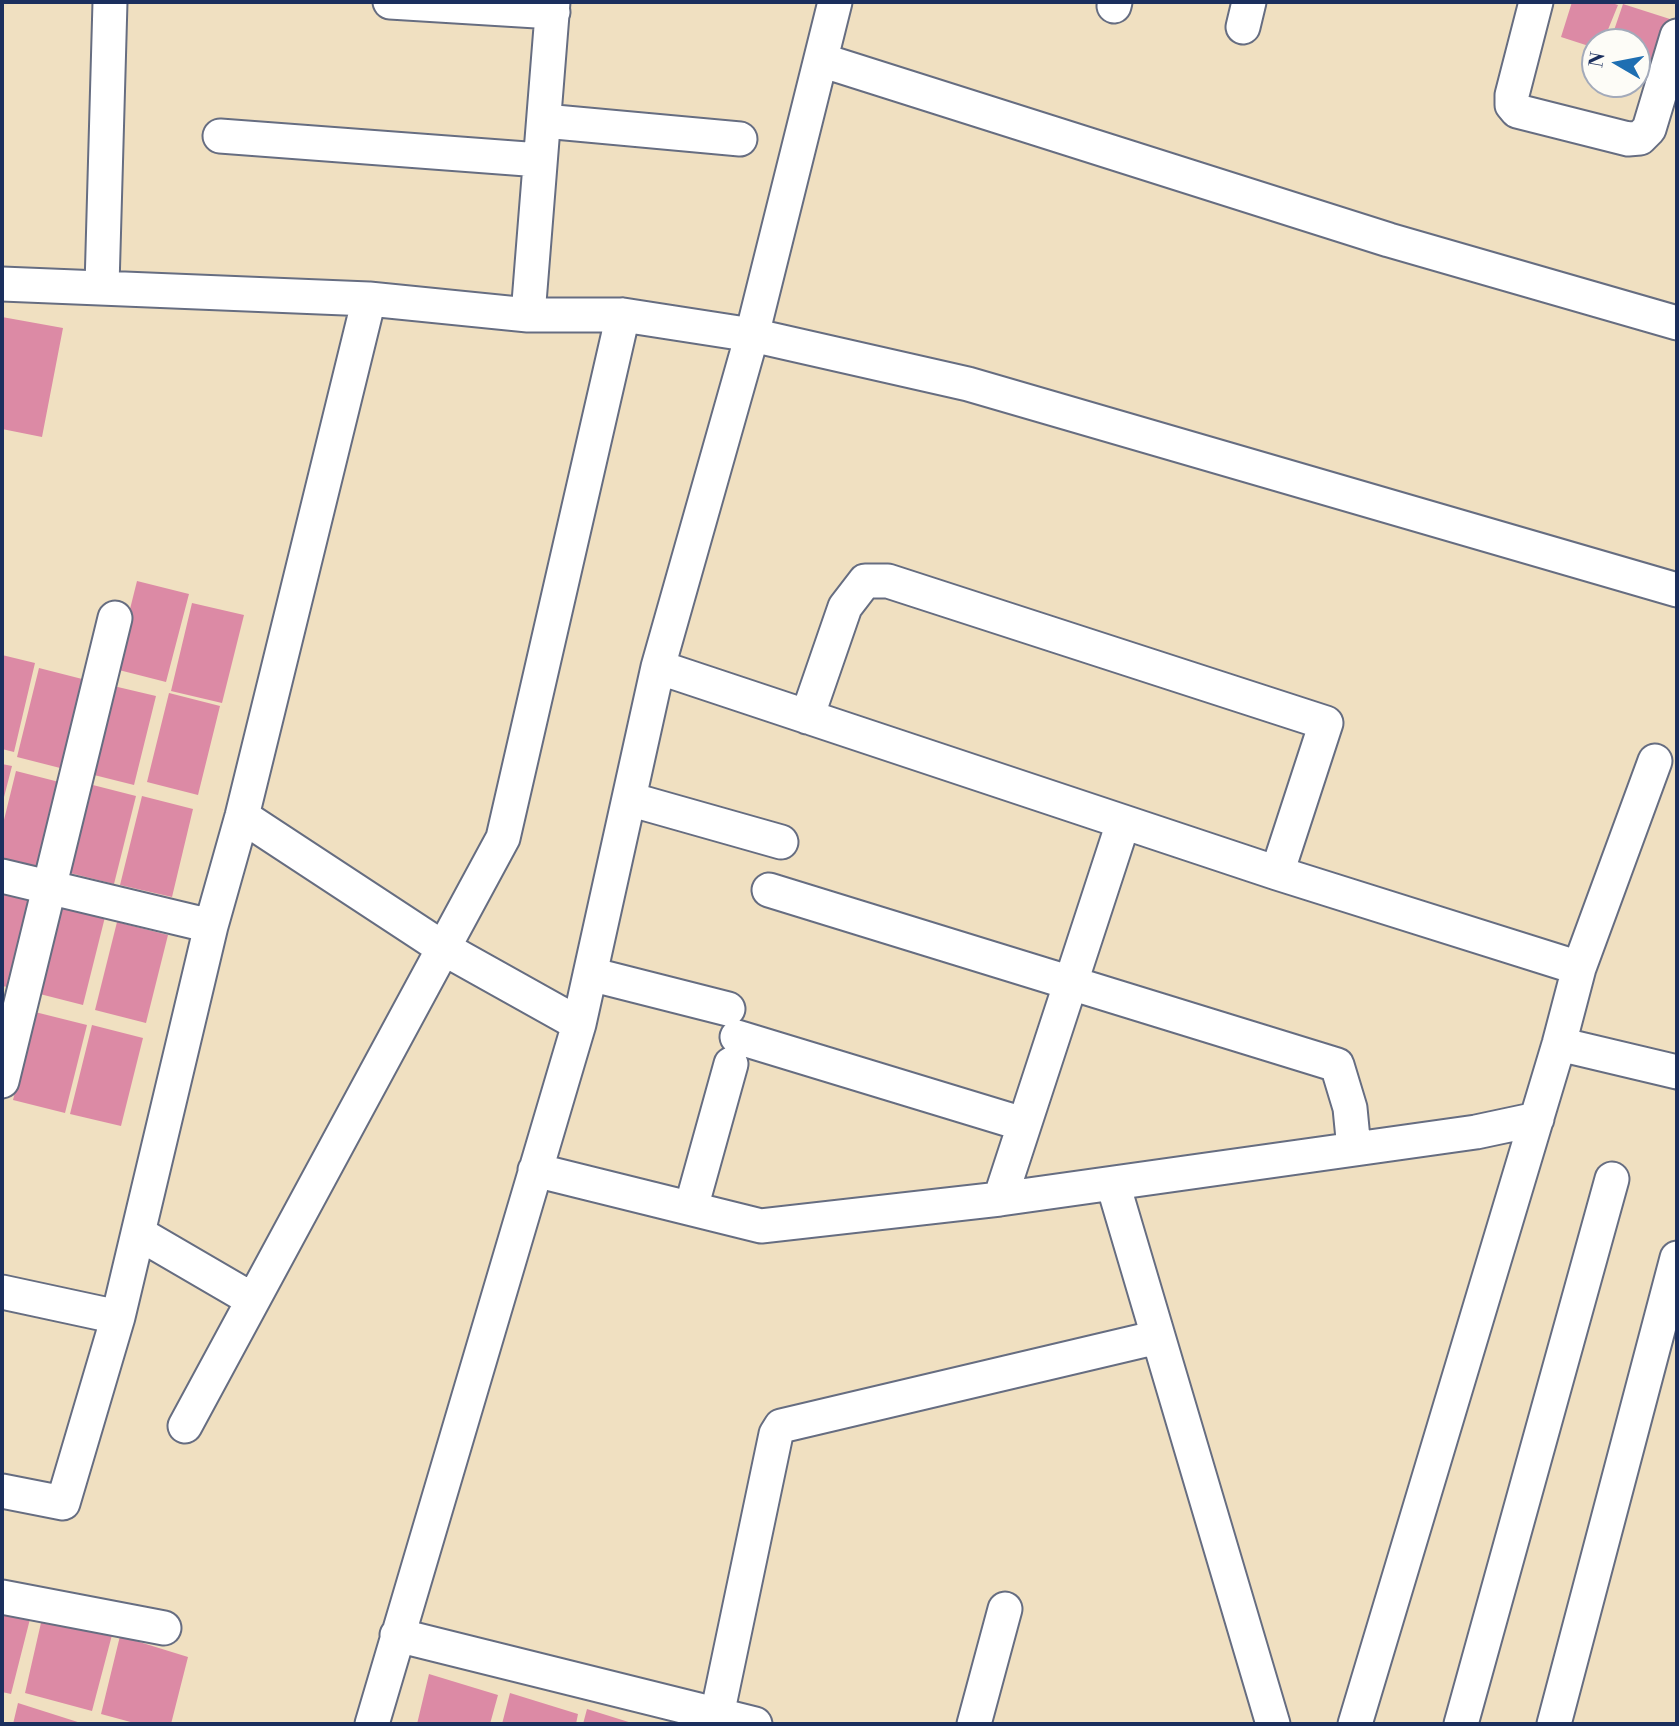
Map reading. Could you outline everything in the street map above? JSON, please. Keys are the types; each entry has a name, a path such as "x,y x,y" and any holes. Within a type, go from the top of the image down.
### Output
{"street":[{"path":"102,286 110,2"},
{"path":"390,2 553,7 528,315"},
{"path":"372,1724 579,1024 658,667 752,335 835,2"},
{"path":"1536,2 1512,95 1512,105 1517,111 1628,139 1640,138 1649,129 1677,36"},
{"path":"821,60 1389,240 1677,323"},
{"path":"544,121 740,139"},
{"path":"220,136 541,160"},
{"path":"2,284 369,299 528,315 623,315 752,335 968,384 1677,590"},
{"path":"2,1491 63,1503 118,1317 211,926 242,816 369,299"},
{"path":"185,1426 503,838 623,315"},
{"path":"807,717 845,607 865,581 888,581 1326,723 1276,873"},
{"path":"2,1080 115,618"},
{"path":"658,667 1123,823 1578,968"},
{"path":"1355,1724 1537,1119 1578,968 1655,761"},
{"path":"629,799 782,842"},
{"path":"242,816 443,948 579,1024"},
{"path":"1000,1199 1123,823"},
{"path":"2,876 211,926"},
{"path":"769,890 1337,1065 1350,1108 1354,1149"},
{"path":"590,974 732,1037 1023,1124"},
{"path":"691,1208 732,1037"},
{"path":"1559,1044 1677,1072"},
{"path":"535,1170 761,1226 1113,1184 1476,1132 1537,1119"},
{"path":"1461,1724 1612,1179"},
{"path":"1113,1184 1273,1724"},
{"path":"138,1233 253,1300"},
{"path":"1554,1724 1670,1312 1677,1258"},
{"path":"2,1292 118,1317"},
{"path":"717,1715 776,1434 781,1426 1158,1336"},
{"path":"2,1597 164,1628"},
{"path":"974,1724 1005,1609"},
{"path":"397,1635 755,1724"}],"building":[{"path":"1572,2 1609,2 1618,5 1609,28 1581,28 1581,43 1561,37"},
{"path":"1623,4 1673,20 1655,64 1651,63 1651,28 1615,28"},
{"path":"2,317 63,328 42,437 2,429"},
{"path":"137,581 189,594 166,682 115,669"},
{"path":"192,603 244,615 222,703 171,691"},
{"path":"2,655 35,663 14,752 2,749"},
{"path":"39,668 90,681 68,770 17,757"},
{"path":"105,684 156,696 134,785 82,772"},
{"path":"169,693 220,706 198,795 147,782"},
{"path":"2,764 12,766 3,801 2,801"},
{"path":"16,771 67,784 45,873 2,862 2,828"},
{"path":"85,783 136,796 114,884 62,871"},
{"path":"142,796 193,809 172,897 120,885"},
{"path":"2,891 39,901 17,989 2,986"},
{"path":"54,904 105,917 83,1005 32,992"},
{"path":"117,922 168,935 146,1023 95,1010"},
{"path":"35,1012 87,1025 65,1113 13,1100"},
{"path":"92,1025 143,1038 121,1126 70,1114"},
{"path":"2,1610 30,1619 11,1694 2,1692"},
{"path":"43,1614 112,1635 92,1711 25,1693"},
{"path":"120,1636 188,1657 171,1724 138,1724 101,1714"},
{"path":"429,1674 498,1695 490,1724 417,1724"},
{"path":"510,1693 578,1714 576,1724 502,1724"},
{"path":"18,1703 84,1724 13,1724"},
{"path":"587,1709 635,1724 583,1724"}]}
